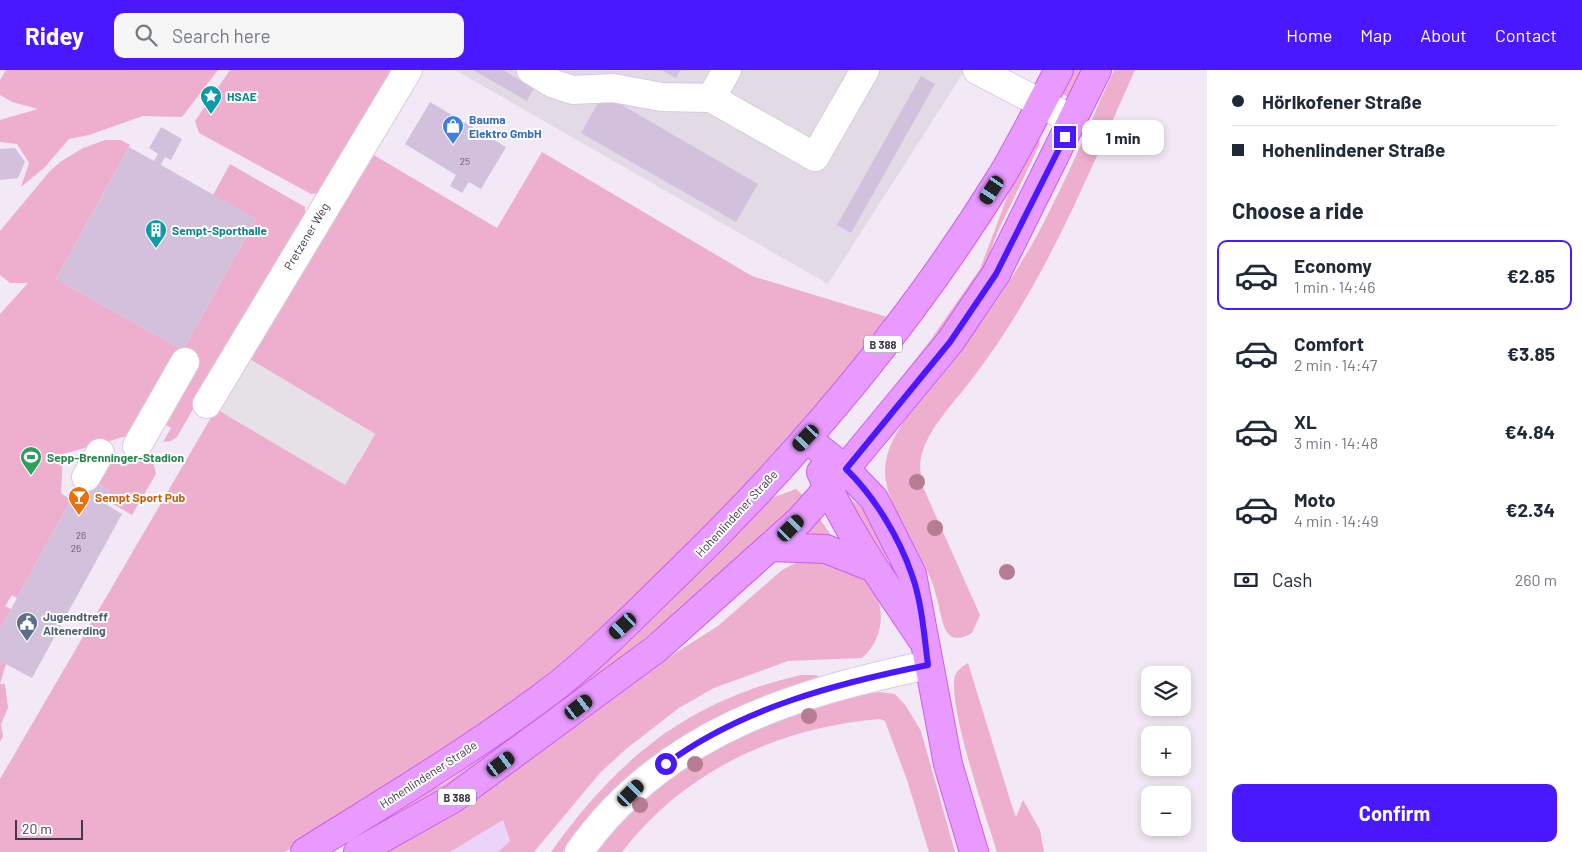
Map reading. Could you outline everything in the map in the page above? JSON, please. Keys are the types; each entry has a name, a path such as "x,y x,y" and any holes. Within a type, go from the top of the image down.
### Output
{"main road":[{"name":"Hohenlindener Straße","path":"305,852 425,777 560,683 706,546 844,396 955,246 1001,175 1059,70"},
{"name":"B 388","path":"358,852 454,798 548,730 656,649 772,547 837,478 950,342 996,274 1097,70"},
{"path":"806,438 837,478 874,568 926,654"},
{"path":"837,478 874,499 912,574 948,764 974,852"},
{"path":"772,547 837,551 874,568"}],"street":[{"name":"Pretzener Weg","path":"207,404 408,70"},
{"path":"530,70 554,84 573,90 597,79 613,88 662,97 711,98 815,157 865,70"},
{"path":"711,98 727,70"},
{"path":"977,70 1073,120"},
{"path":"137,446 185,362"},
{"path":"86,477 100,453"},
{"path":"579,852 610,813 641,782 679,754 717,731 791,701 863,678 926,654"}],"shaded area":[{"path":"6,70 218,70 182,117 143,116 89,135 69,139 45,167 21,187 29,163 17,144 0,142 0,120 38,109 12,102 0,95 0,80"},
{"path":"230,70 400,70 321,193 311,194 199,133 195,121"},
{"path":"455,70 965,70 828,284"},
{"path":"1070,70 1087,70 1072,95 1067,96 1061,93"},
{"path":"1114,70 1135,70 1064,227 1044,266 1000,340 936,424 921,457 920,468 923,487 980,615 972,633 955,638 946,630 930,577 889,494 885,471 887,455 893,439 902,424 984,319 1031,246 1068,174"},
{"path":"1037,139 1040,140 1039,146 998,231 984,269 925,355 860,430 929,342 980,269 1009,192"},
{"path":"105,140 121,140 130,145 56,279 183,350 256,219 213,195 230,164 305,207 305,214 177,437 171,441 163,442 171,428 161,422 134,434 63,454 61,493 71,500 17,598 12,595 5,606 11,609 0,629 0,314 28,283 10,283 0,275 0,231 49,172 60,162 83,148"},
{"path":"367,151 497,228 542,152 752,276 887,317 815,409 742,488 610,621 580,648 516,699 416,772 285,852 0,852 0,779 216,409 359,462 375,434 246,357"},
{"path":"246,357 375,434 345,485 216,409"},
{"path":"138,453 153,460 156,474 132,515 106,500 110,491 94,481 103,467 111,460 116,457"},
{"path":"796,489 803,495 798,503 700,593 638,644 477,766 410,808 331,852 320,852 413,797 444,784 509,738 629,639 697,575 769,499"},
{"path":"850,500 864,510 869,517 878,532 888,556 887,559 851,508"},
{"path":"820,519 833,538 803,535"},
{"path":"825,560 857,574 875,592 881,615 880,627 871,649 862,658 788,661 714,688 679,708 626,749 600,773 534,852 498,852 510,841 503,820 450,852 379,852 465,805 519,768 677,652 718,626 782,570 800,561"},
{"path":"0,661 6,664 0,684"},
{"path":"968,663 1016,817 1023,800 1040,830 1044,852 997,852 969,762 957,711 954,691 955,676"},
{"path":"801,675 816,675 822,679 749,703 721,715 669,745 622,783 581,828 563,852 551,852 576,818 602,788 659,738 690,718 724,700 761,686"},
{"path":"0,684 5,684 8,708 1,724 3,736 0,742"},
{"path":"880,692 895,694 906,706 921,731 955,852 929,852 907,780 885,721 880,719 842,724 806,732 770,743 736,758 704,776 674,798 647,823 622,852 593,852 645,793 731,737 846,697"},
{"path":"503,820 510,841 498,852 450,852"}],"building":[{"path":"473,70 503,70 534,88 527,101"},
{"path":"662,70 681,70 676,78"},
{"path":"921,76 935,84 851,233 837,225"},
{"path":"603,94 758,184 736,222 581,133"},
{"path":"430,102 506,147 481,189 469,182 462,193 450,186 456,175 405,144"},
{"name":"Sempt-Sporthalle","path":"161,127 182,139 171,160 165,157 161,165 256,219 183,350 56,279 129,147 154,161 158,154 149,148"},
{"path":"15,148 25,162 18,178 0,180 0,149"},
{"path":"78,472 110,491 104,503 122,514 32,678 0,661 0,629 71,500"}],"place":[{"name":"HSAE","path":"211,115"},
{"name":"Bauma Elektro GmbH","path":"453,145"},
{"name":"Sempt-Sporthalle","path":"156,249"},
{"name":"Sepp-Brenninger-Stadion","path":"31,476"},
{"name":"Sempt Sport Pub","path":"79,516"},
{"name":"Jugendtreff Altenerding","path":"27,642"}],"route":[{"path":"666,764 717,731 791,701 863,678 928,665 918,598 912,574 874,499 846,469 950,342 996,274 1065,137"}]}
